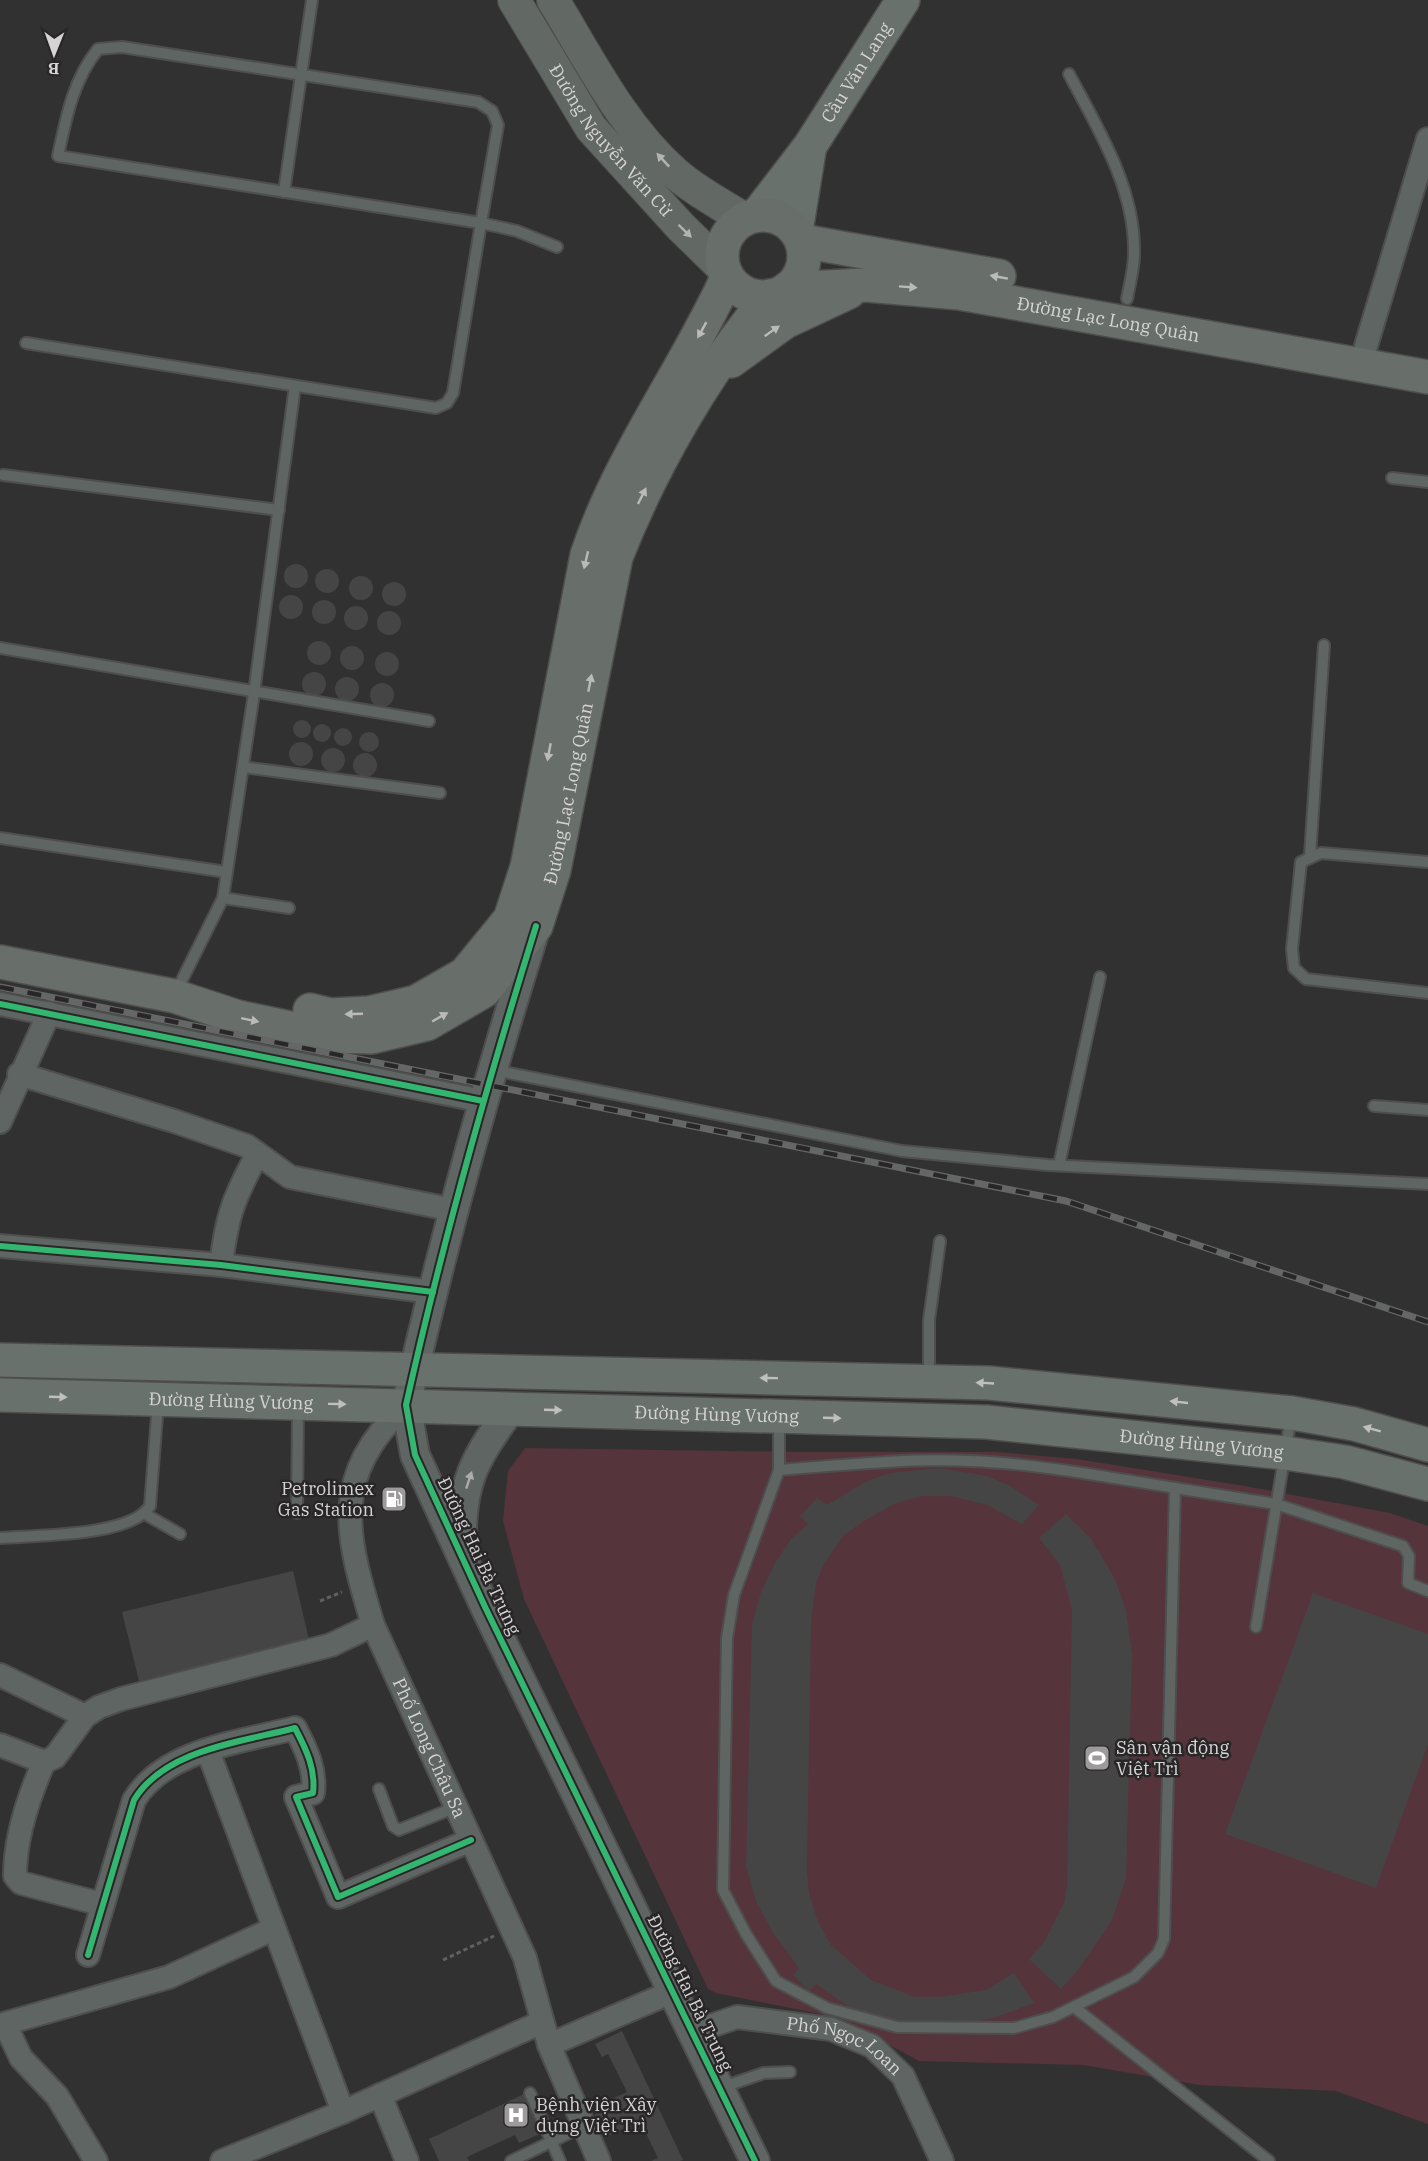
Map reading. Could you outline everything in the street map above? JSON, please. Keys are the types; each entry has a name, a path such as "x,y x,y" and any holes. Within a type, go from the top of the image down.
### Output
{"highway":[{"path":"751,217 779,217 799,236 802,267 796,280 778,293 746,293 725,272 721,253 724,239 732,227 751,217"},
{"name":"Đường Lạc Long Quân","path":"799,236 1127,298 1265,337 1428,377"},
{"name":"Đường Lạc Long Quân","path":"174,996 244,996 331,1014 369,1013 417,1002 465,974 523,922 527,867 587,555 597,524 628,462 711,314 725,272"},
{"path":"709,380 785,322 866,285"},
{"name":"Đường Lạc Long Quân","path":"0,962 174,996 238,1017 328,1036 372,1037 427,1024 484,991 504,966 523,922 554,870 616,557 653,473 709,380 739,332 778,293 866,285 959,292 1265,337 1366,346 1428,357"}],"main road":[{"name":"Đường Nguyễn Văn Cừ","path":"514,0 591,128 725,272"},
{"name":"Đường Nguyễn Văn Cừ","path":"553,0 621,112 650,147 675,173 751,217"},
{"name":"Cầu Văn Lang","path":"751,217 810,146 903,0"},
{"path":"799,236 810,146"},
{"name":"Đường Hùng Vương","path":"0,1360 989,1383 1292,1413 1354,1424 1428,1444"},
{"name":"Đường Hùng Vương","path":"0,1395 986,1422 1286,1453 1345,1462 1428,1484"}],"street":[{"path":"1366,346 1428,139"},
{"name":"Đường Hai Bà Trưng","path":"523,922 491,1069 406,1405 415,1455 462,1558 755,2161"},
{"name":"Đường Hai Bà Trưng","path":"491,1069 504,966"},
{"path":"0,1004 483,1101"},
{"path":"0,1122 19,1074 49,1013"},
{"path":"19,1074 184,1124 247,1146 290,1177 454,1210"},
{"path":"221,1265 227,1221 237,1193 257,1155"},
{"path":"0,1246 221,1265 433,1292"},
{"name":"Phố Long Châu Sa","path":"406,1405 371,1442 352,1484 351,1535 361,1585 373,1625 528,1966 549,2045 599,2161"},
{"path":"462,1558 461,1516 467,1484 483,1448 511,1408"},
{"path":"101,1904 21,1883 15,1876 24,1813 44,1762 55,1757 85,1716 121,1699 331,1645 373,1625"},
{"path":"0,1675 85,1716"},
{"path":"88,1954 101,1904 134,1800 144,1783 177,1763 208,1750 295,1728 307,1750 315,1779 313,1793 296,1797 338,1897 471,1840"},
{"path":"0,1745 44,1762"},
{"path":"208,1750 343,2112"},
{"path":"96,2161 57,2096 17,2052 2,2025 169,1977 273,1929"},
{"path":"549,2045 674,1992"},
{"name":"Phố Ngọc Loan","path":"693,2032 737,2017 831,2029 872,2046 903,2076 942,2161"},
{"path":"222,2161 343,2112 542,2022"},
{"path":"380,2095 407,2161"}],"lane":[{"path":"284,192 312,0"},
{"path":"26,343 436,408 447,403 453,393 481,223 498,126 492,111 478,102 301,74 122,47 98,49 79,79 58,156 481,223 517,231 557,247"},
{"path":"1069,74 1113,159 1131,218 1134,248 1127,298"},
{"path":"174,996 223,898 254,693 295,386"},
{"path":"3,475 279,510"},
{"path":"1392,478 1428,482"},
{"path":"1310,856 1324,645"},
{"path":"0,648 429,721"},
{"path":"243,767 440,793"},
{"path":"0,838 226,872"},
{"path":"1428,862 1321,853 1310,856 1301,862 1292,950 1294,968 1306,979 1428,993"},
{"path":"223,898 289,908"},
{"path":"1059,1165 1100,977"},
{"path":"491,1069 902,1151 1059,1165 1428,1184"},
{"path":"1374,1106 1428,1110"},
{"path":"929,1382 929,1320 940,1241"},
{"path":"0,1538 95,1532 145,1514 150,1506 158,1400"},
{"path":"297,1513 298,1403"},
{"path":"1256,1627 1292,1413"},
{"path":"778,1416 779,1470 734,1595 727,1638 723,1890 746,1934 776,1981 827,2008 897,2027 1014,2028 1074,2007 1134,1977 1158,1953 1164,1939 1175,1488"},
{"path":"779,1470 869,1463 970,1461 1058,1470 1276,1504 1402,1546 1409,1556 1408,1583 1428,1591"},
{"path":"145,1514 180,1534"},
{"path":"379,1789 393,1826 399,1830 456,1807"},
{"path":"1074,2007 1269,2161"},
{"path":"720,2089 764,2073 790,2072"},
{"path":"530,2093 560,2161"},
{"path":"511,2161 584,2127"}],"path":[{"path":"320,1601 361,1585"},
{"path":"443,1960 512,1928"}],"shaded area":[{"path":"525,1448 997,1452 1077,1459 1245,1486 1390,1513 1428,1526 1428,2124 1336,2091 1200,2085 1083,2065 919,2061 840,2018 716,1993 708,1989 524,1599 503,1521 508,1471"}],"building":[{"path":"296,564 305,567 308,576 305,585 296,588 287,585 284,576 287,567"},
{"path":"327,569 336,572 339,581 336,590 327,593 318,590 315,581 318,572"},
{"path":"361,576 370,579 373,588 370,597 361,600 352,597 349,588 352,579"},
{"path":"394,582 403,585 406,594 403,603 394,606 385,603 382,594 385,585"},
{"path":"291,595 300,598 303,607 300,616 291,619 282,616 279,607 282,598"},
{"path":"324,600 333,603 336,612 333,621 324,624 315,621 312,612 315,603"},
{"path":"356,606 365,609 368,618 365,627 356,630 347,627 344,618 347,609"},
{"path":"389,611 398,614 401,623 398,632 389,635 380,632 377,623 380,614"},
{"path":"319,641 328,644 331,653 328,662 319,665 310,662 307,653 310,644"},
{"path":"352,646 361,649 364,658 361,667 352,670 343,667 340,658 343,649"},
{"path":"387,652 396,655 399,664 396,673 387,676 378,673 375,664 378,655"},
{"path":"314,672 323,675 326,684 323,693 314,696 305,693 302,684 305,675"},
{"path":"347,677 356,680 359,689 356,698 347,701 338,698 335,689 338,680"},
{"path":"382,683 391,686 394,695 391,704 382,707 373,704 370,695 373,686"},
{"path":"302,720 308,723 311,729 308,735 302,738 296,735 293,729 296,723"},
{"path":"322,724 328,727 331,733 328,739 322,742 316,739 313,733 316,727"},
{"path":"343,728 349,731 352,737 349,743 343,746 337,743 334,737 337,731"},
{"path":"369,732 376,735 379,742 376,749 369,752 362,749 359,742 362,735"},
{"path":"301,742 310,745 313,754 310,763 301,766 292,763 289,754 292,745"},
{"path":"333,748 342,751 345,760 342,769 333,772 324,769 321,760 324,751"},
{"path":"365,753 374,756 377,765 374,774 365,777 356,774 353,765 356,756"},
{"path":"940,1468 987,1476 1010,1486 1039,1505 1022,1524 987,1505 951,1496 922,1496 896,1503 843,1536 824,1564 816,1583 811,1621 807,1870 809,1893 817,1919 830,1944 871,1980 915,1997 939,1997 986,1990 1014,1973 1034,2003 997,2017 966,2023 892,2022 849,2007 816,1984 809,1991 793,1975 799,1968 773,1933 756,1901 746,1866 752,1624 761,1592 775,1563 791,1539 808,1524 800,1516 817,1498 827,1505 867,1481 890,1473"},
{"path":"1066,1514 1092,1540 1115,1579 1126,1611 1132,1655 1126,1878 1112,1920 1078,1970 1061,1989 1029,1959 1045,1941 1064,1903 1067,1886 1072,1610 1060,1565 1039,1538"},
{"path":"293,1571 309,1640 139,1681 122,1612"},
{"path":"1313,1593 1428,1634 1428,1744 1376,1888 1225,1834"},
{"path":"622,2031 683,2160 651,2161 658,2158 640,2121 605,2137 592,2108 627,2092 608,2054 602,2057 595,2044"},
{"path":"524,2094 542,2133 519,2143 515,2135 467,2157 469,2161 439,2161 429,2139"}],"railway":[{"path":"0,987 1066,1201 1428,1322"}],"cycle path":[{"path":"536,926 466,1164 406,1405 415,1455 486,1609 755,2161"},
{"path":"0,1004 483,1101"},
{"path":"0,1246 221,1265 433,1292"},
{"path":"88,1955 134,1800 148,1783 165,1769 185,1758 229,1743 295,1728 309,1759 314,1784 313,1793 296,1797 338,1897 471,1840"}],"place":[{"name":"Petrolimex Gas Station","path":"394,1499"},
{"name":"Sân vận động Việt Trì","path":"1097,1758"},
{"name":"Bệnh viện Xây dựng Việt Trì","path":"516,2115"}]}
